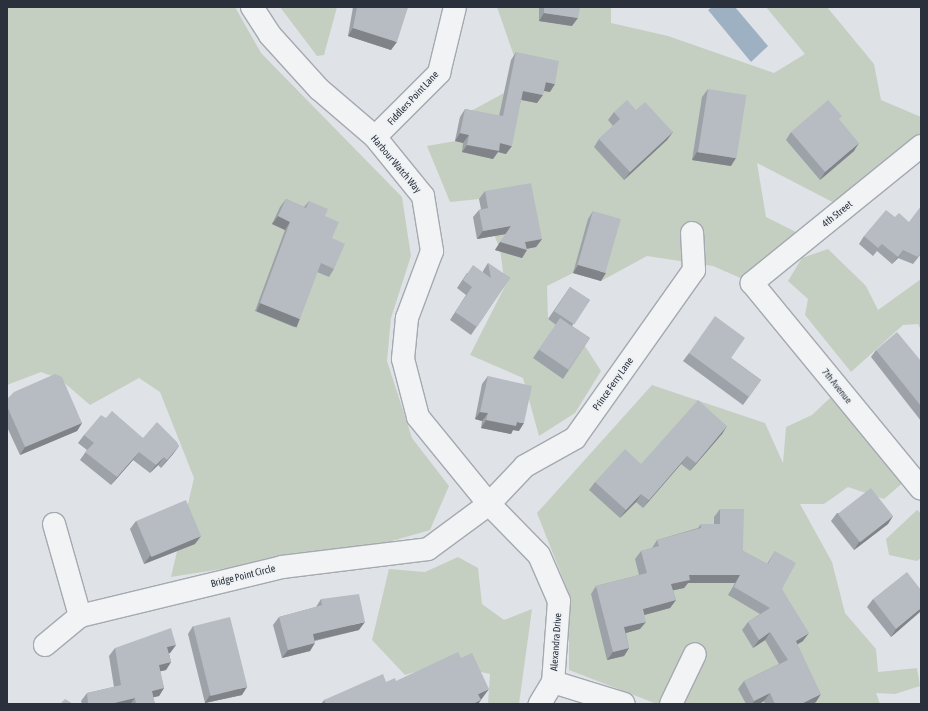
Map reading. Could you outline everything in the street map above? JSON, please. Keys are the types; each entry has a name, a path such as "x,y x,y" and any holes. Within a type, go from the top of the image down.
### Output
{"street":[{"name":"Harbour Watch Way","path":"252,7 270,35 319,89 375,137 423,196 432,247 407,318 403,359 418,417 489,504"},
{"name":"Fiddlers Point Lane","path":"375,137 439,73 456,7"},
{"name":"4th Street","path":"752,283 921,146"},
{"name":"Prince Ferry Lane","path":"489,504 525,466 576,438 694,270 692,233"},
{"name":"7th Avenue","path":"752,283 921,489"},
{"name":"Bridge Point Circle","path":"80,616 282,567 428,549 489,504"},
{"name":"Alexandra Drive","path":"489,504 539,555 559,601 552,682 540,704"},
{"path":"45,645 80,616 54,524"},
{"path":"671,704 695,654"},
{"path":"552,682 624,704"}],"green space":[{"path":"7,7 235,7 261,53 402,197 411,256 391,318 387,361 412,438 449,486 430,530 385,543 171,577 194,478 160,392 139,378 90,405 60,379 41,372 7,385"},
{"path":"280,7 337,7 324,55 317,56"},
{"path":"497,7 611,7 611,23 668,36 774,73 805,54 766,7 827,7 874,64 881,100 921,117 921,154 844,208 757,163 766,217 808,238 752,283 713,266 647,256 601,281 573,273 547,286 548,319 585,346 601,371 575,413 539,436 523,378 470,355 505,286 500,249 479,199 450,202 427,146 455,141 460,117 504,93 514,56"},
{"path":"828,249 866,286 878,310 921,279 921,330 918,324 903,325 851,372 805,315 808,299 788,281 802,258"},
{"path":"652,385 765,423 783,463 786,427 812,415 831,397 905,481 884,499 848,487 824,504 800,504 832,562 845,613 876,649 878,672 917,668 920,686 895,694 876,693 880,704 657,704 569,670 569,594 537,513"},
{"path":"917,510 921,513 921,558 917,561 889,555 886,539"},
{"path":"458,557 478,568 482,604 504,620 532,609 519,704 488,704 490,674 443,664 405,675 372,640 389,569 425,572"}],"water":[{"path":"712,7 735,7 768,46 751,62 708,10"}],"building":[{"path":"357,7 408,7 397,42 353,28"},
{"path":"544,7 580,7 578,18 544,13"},
{"path":"516,52 559,61 555,84 546,82 543,95 523,91 512,146 500,143 499,151 467,145 469,135 460,133 465,109 503,116"},
{"path":"708,89 747,95 737,158 698,152"},
{"path":"627,100 636,110 645,102 673,132 630,172 599,139 620,119 614,112"},
{"path":"828,100 842,116 839,119 859,143 825,172 791,132"},
{"path":"531,183 542,239 525,242 527,250 500,242 511,226 483,231 479,210 488,208 485,191"},
{"path":"286,199 306,208 309,201 328,209 325,216 339,222 332,238 345,244 334,269 321,263 300,319 260,303 290,222 278,216"},
{"path":"921,206 921,253 918,257 903,250 898,257 882,244 878,248 864,236 886,210 895,217 899,213 909,222"},
{"path":"593,211 621,219 605,273 578,265"},
{"path":"488,263 510,278 477,327 455,312 472,287 463,280 473,265 491,278"},
{"path":"570,287 590,300 574,324 554,311"},
{"path":"715,316 745,338 731,358 761,380 749,397 689,353"},
{"path":"560,318 590,338 569,370 539,350"},
{"path":"897,332 921,361 921,406 876,350"},
{"path":"55,374 62,377 82,423 25,447 7,406 7,399 14,392"},
{"path":"488,376 532,386 524,423 517,422 516,426 486,420 488,413 480,412"},
{"path":"698,400 727,426 696,463 687,456 649,500 641,494 626,510 595,482 625,449 641,464"},
{"path":"112,411 143,438 157,422 177,442 179,446 167,460 164,457 156,465 139,452 117,477 85,452 94,443 84,435 101,415 106,418"},
{"path":"871,488 893,516 860,542 838,514"},
{"path":"186,500 201,536 152,557 136,521"},
{"path":"720,509 744,509 743,551 768,564 775,551 796,563 782,589 809,633 796,641 821,694 801,704 775,704 770,693 754,701 744,681 788,660 770,632 759,640 748,622 770,608 734,587 740,575 689,575 690,580 671,584 676,600 643,609 646,622 624,627 629,648 613,652 596,586 647,573 641,551 659,546 657,540 701,528 701,524 720,524"},
{"path":"907,572 921,590 921,608 896,629 873,599"},
{"path":"359,594 365,622 313,634 315,643 288,650 279,617 322,605 321,599"},
{"path":"230,617 247,687 211,696 193,626"},
{"path":"171,628 176,645 167,647 171,662 159,665 164,688 152,691 155,704 136,704 135,698 110,704 88,704 87,693 121,685 115,648"},
{"path":"458,652 461,658 472,653 489,689 478,694 481,700 473,704 326,704 324,700 383,674 386,682 395,678 396,681"},
{"path":"65,699 73,704 60,704"}]}
